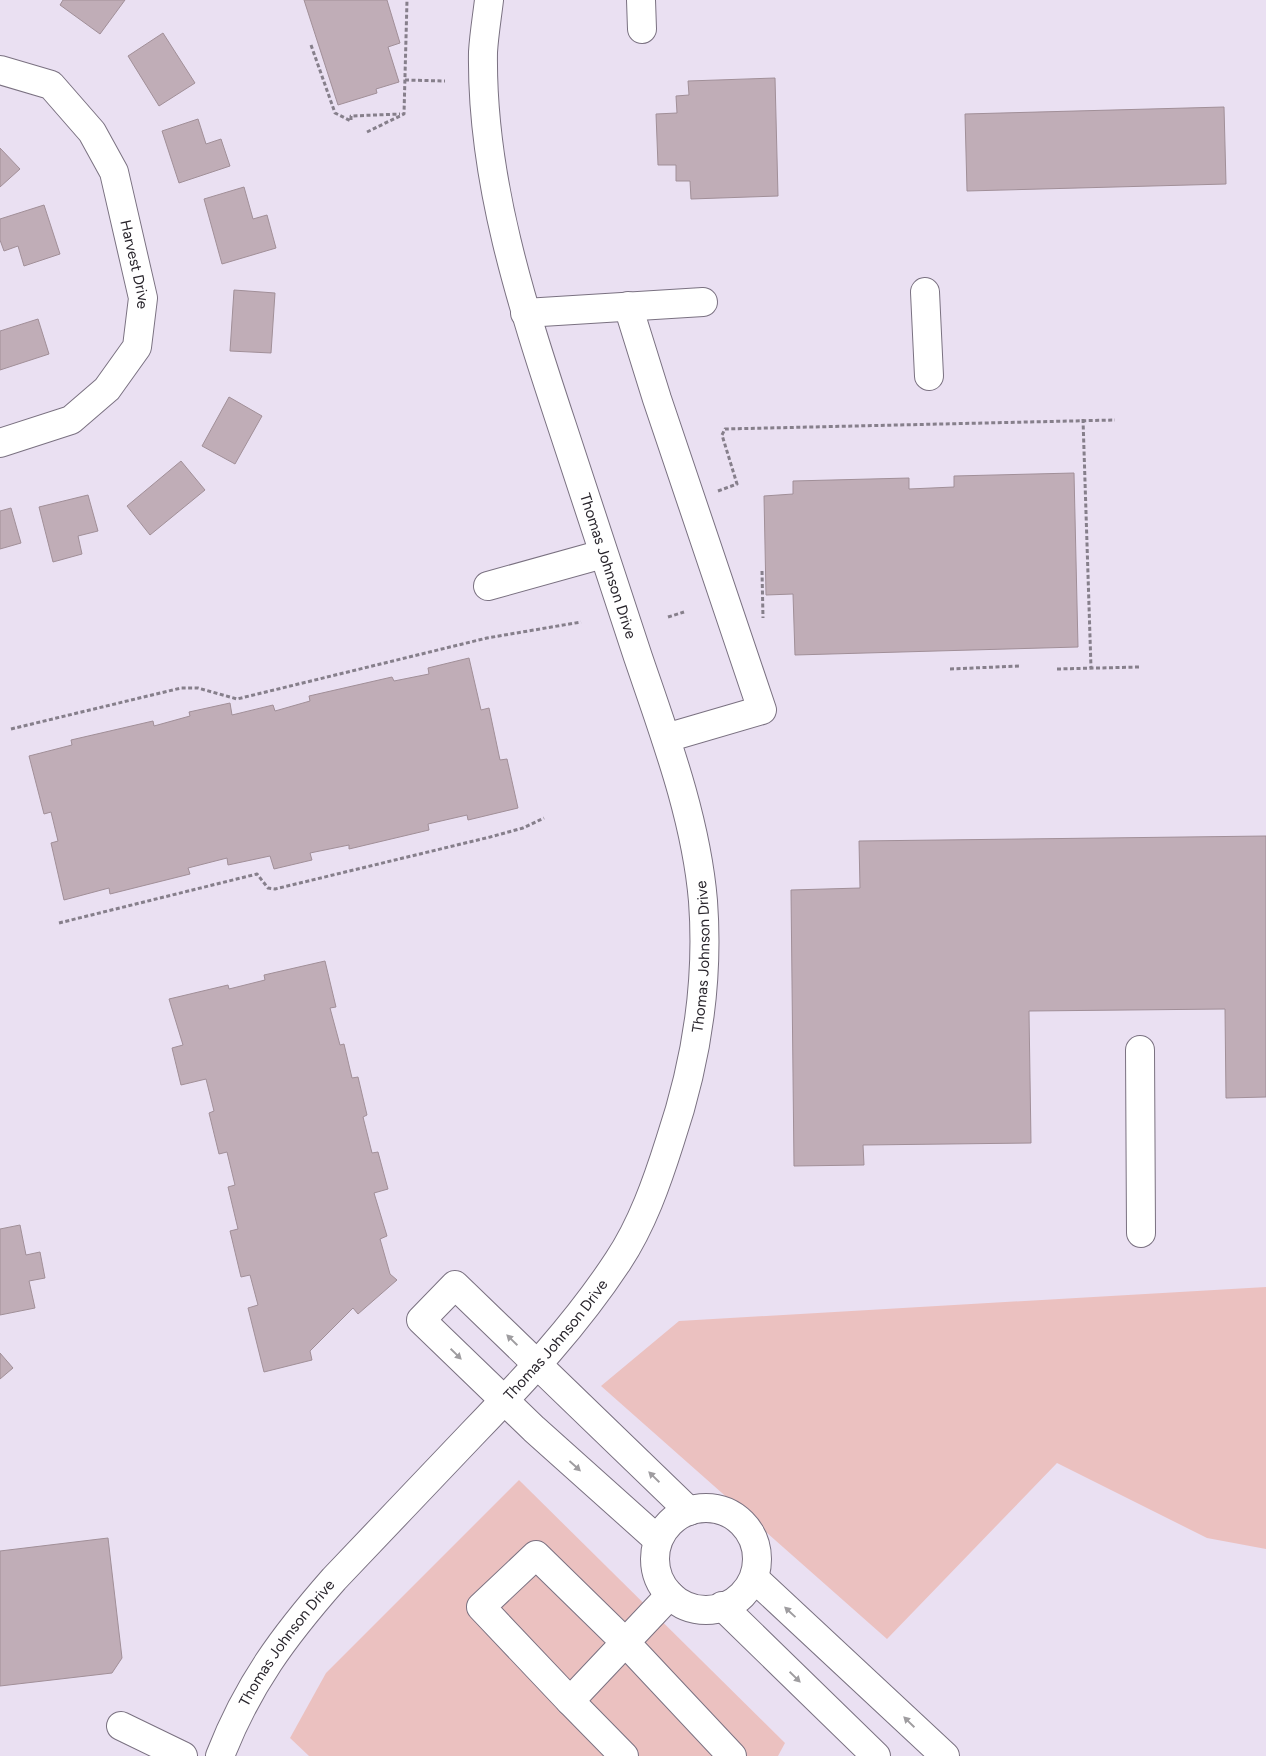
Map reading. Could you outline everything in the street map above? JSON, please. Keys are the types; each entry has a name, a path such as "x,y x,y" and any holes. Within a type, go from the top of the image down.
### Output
{"street":[{"name":"Thomas Johnson Drive","path":"220,1756 233,1723 252,1686 276,1649 298,1621 334,1579 539,1365 622,1256 661,1169 691,1068 701,1009 704,958 703,900 695,848 666,738 603,554 525,313 497,193 490,146 483,52 488,0"},
{"path":"641,0 642,29"},
{"name":"Harvest Drive","path":"0,70 51,85 92,132 114,172 143,298 137,347 107,389 71,420 0,443"},
{"path":"925,292 929,376"},
{"path":"525,313 703,302"},
{"path":"628,306 656,399 762,710 666,738"},
{"path":"488,586 603,554"},
{"path":"1140,1050 1141,1233"},
{"path":"658,1540 504,1400 421,1320 455,1285 689,1511"},
{"path":"710,1508 726,1512 739,1520 749,1532 756,1546 757,1562 754,1578 744,1593 730,1604 713,1610 696,1609 679,1603 665,1591 657,1575 654,1558 658,1540 667,1525 689,1511 710,1508"},
{"path":"624,1756 481,1607 536,1555 625,1642 732,1756"},
{"path":"754,1578 944,1756"},
{"path":"570,1701 670,1595"},
{"path":"722,1606 876,1756"},
{"path":"121,1726 183,1756"}],"path":[{"path":"404,114 407,0"},
{"path":"311,45 336,113 351,121 351,116 404,114"},
{"path":"404,80 445,81"},
{"path":"367,132 404,114"},
{"path":"1084,420 1091,668"},
{"path":"713,493 737,484 722,435 725,429 1115,420"},
{"path":"756,618 763,618 762,571"},
{"path":"668,617 684,612"},
{"path":"11,729 181,688 198,688 237,699 487,638 581,622"},
{"path":"950,669 1019,666"},
{"path":"1057,669 1140,667"},
{"path":"59,923 257,874 268,888 275,889 490,837 534,824 544,818"}],"shaded area":[{"path":"1266,1287 1266,1549 1207,1538 1057,1463 887,1639 601,1386 679,1321"},
{"path":"519,1480 785,1743 778,1756 309,1756 290,1738 326,1673"}],"building":[{"path":"63,0 125,0 100,34 60,5"},
{"path":"304,0 387,0 400,43 388,47 399,82 376,89 377,93 338,105"},
{"path":"163,33 195,83 159,106 128,56"},
{"path":"775,78 778,196 691,199 690,181 676,181 676,165 658,165 656,114 677,113 676,96 689,95 688,81"},
{"path":"1224,107 1226,184 967,191 965,114"},
{"path":"198,119 206,144 221,139 230,166 179,183 162,131"},
{"path":"0,148 20,169 0,187"},
{"path":"244,187 253,219 267,215 276,248 222,264 204,199"},
{"path":"44,205 60,254 24,266 18,246 4,251 0,240 0,219"},
{"path":"234,290 275,293 271,353 230,351"},
{"path":"38,319 49,354 0,370 0,331"},
{"path":"229,397 262,416 235,464 202,446"},
{"path":"181,461 205,490 150,535 127,506"},
{"path":"1074,473 1078,647 795,655 793,594 766,595 764,496 793,494 793,481 909,478 909,489 954,487 954,476"},
{"path":"88,495 98,531 78,536 82,554 53,562 39,507"},
{"path":"11,508 21,543 0,549 0,511"},
{"path":"469,658 481,710 489,708 500,760 507,759 518,808 468,820 467,815 428,824 429,830 349,849 349,845 310,853 312,860 274,869 270,856 228,865 227,858 188,868 190,874 110,894 109,888 64,900 51,843 58,841 51,812 44,814 29,756 72,745 71,740 153,721 154,726 190,716 189,712 230,703 232,715 273,705 275,711 310,701 309,696 392,677 394,681 429,674 428,668"},
{"path":"1266,836 1266,1097 1226,1098 1225,1009 1029,1011 1031,1143 863,1145 864,1165 794,1166 791,890 860,888 859,841"},
{"path":"325,961 336,1007 330,1008 340,1045 344,1044 352,1078 358,1077 367,1115 363,1117 372,1153 378,1152 388,1189 374,1193 387,1236 380,1239 390,1274 397,1280 358,1314 353,1308 310,1351 312,1360 264,1372 248,1308 258,1305 250,1275 241,1277 230,1231 238,1229 228,1187 235,1185 227,1152 219,1154 209,1113 214,1111 206,1079 181,1085 172,1048 183,1045 169,999 228,985 229,989 265,980 264,975"},
{"path":"20,1225 26,1255 40,1252 45,1278 29,1281 35,1308 0,1315 0,1229"},
{"path":"0,1353 13,1368 0,1379"},
{"path":"108,1538 122,1658 112,1673 0,1686 0,1551"}]}
